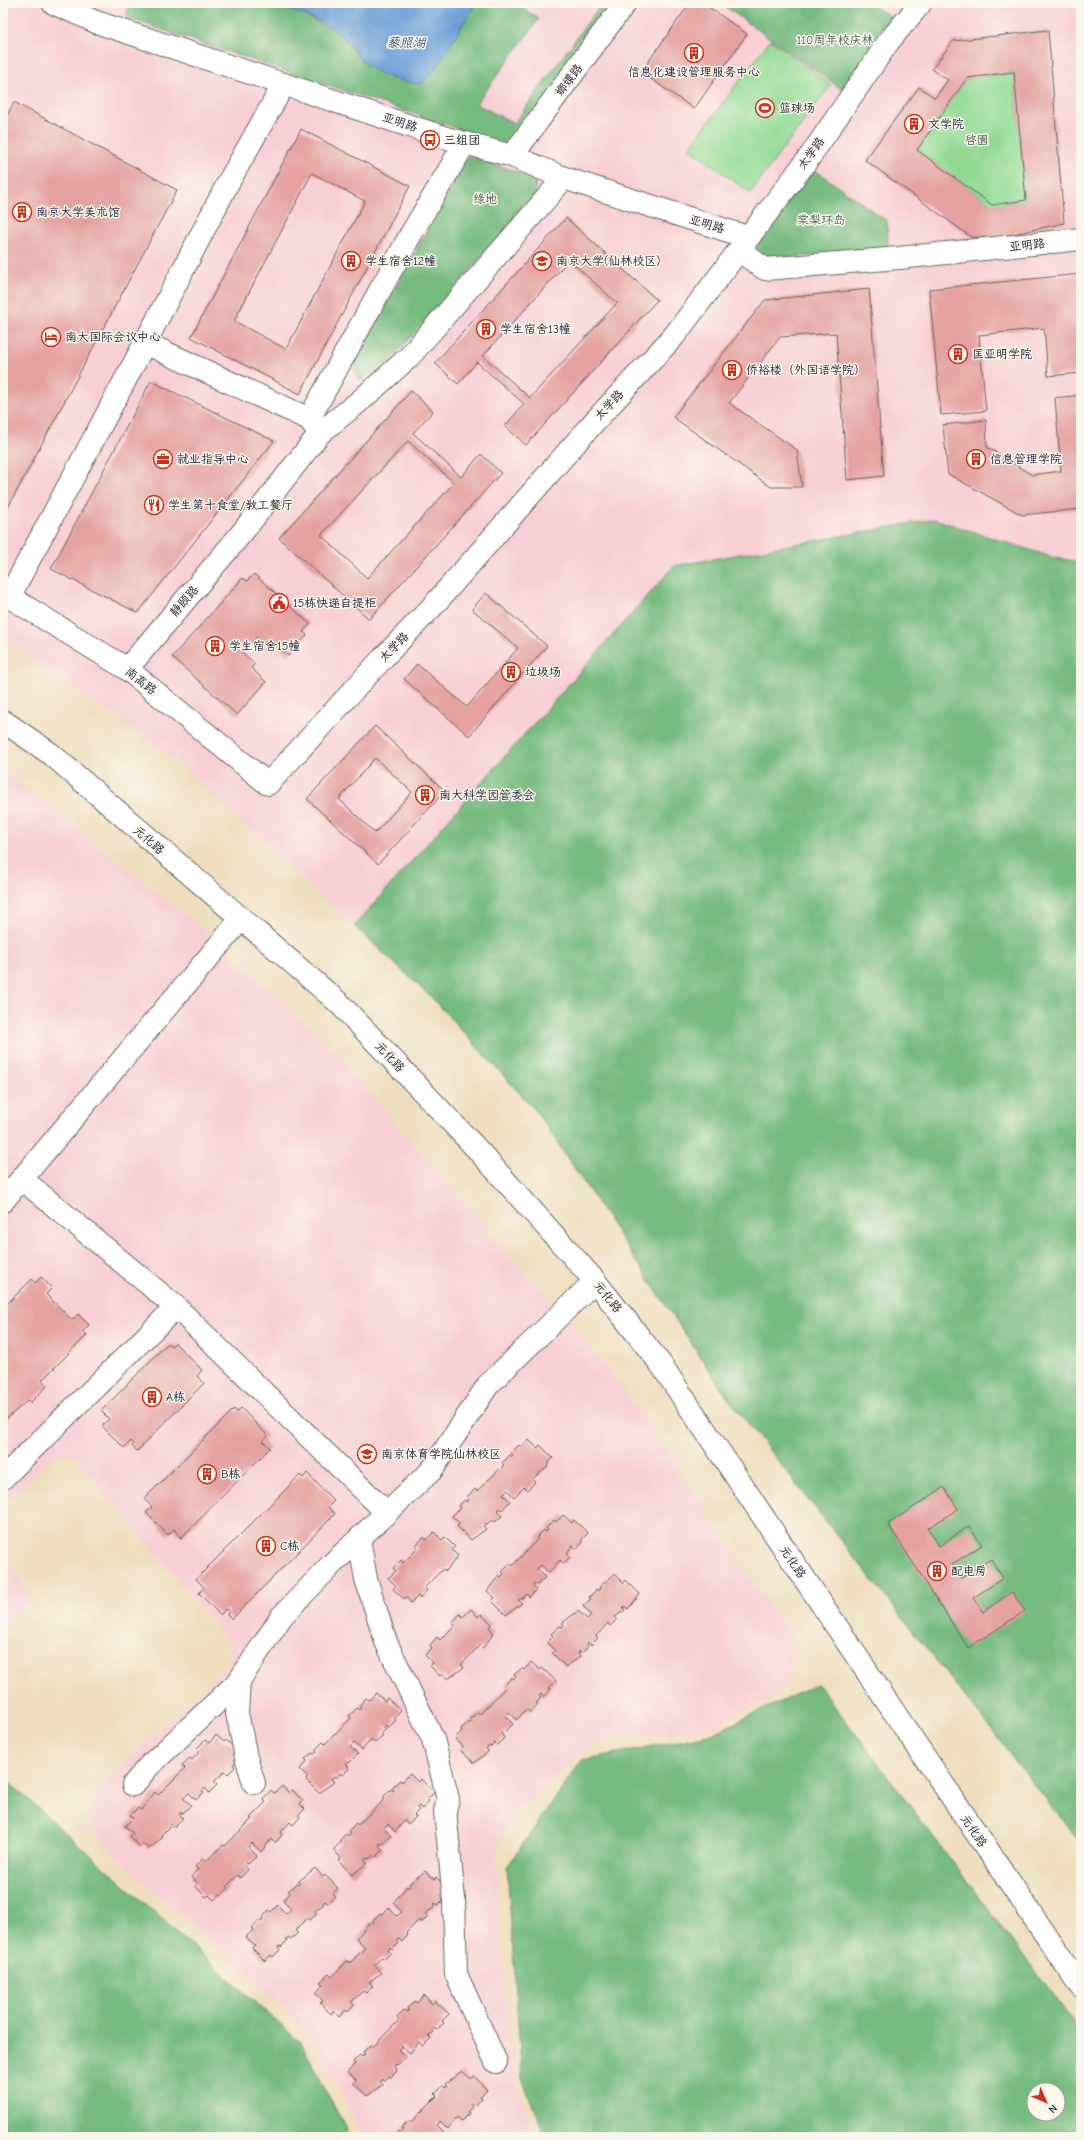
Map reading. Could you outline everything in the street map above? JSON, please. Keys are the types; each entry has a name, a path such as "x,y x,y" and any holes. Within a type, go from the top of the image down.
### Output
{"street":[{"name":"亚明路","path":"53,3 96,22 464,143 512,156 564,178 744,244 765,269 899,258 1081,239"},
{"name":"嫏嬛路","path":"512,156 626,3"},
{"name":"太学路","path":"268,784 382,658 432,607 594,422 674,336 811,155 889,41 921,3"},
{"path":"6,595 145,343 228,184 284,84"},
{"path":"314,426 410,234 464,143"},
{"path":"314,426 361,400 409,357 564,178"},
{"path":"145,343 314,426"},
{"name":"静颐路","path":"127,669 241,534 314,426"},
{"name":"南高路","path":"6,595 127,669 268,784"},
{"name":"元化路","path":"3,721 50,754 339,1003 476,1148 595,1281 660,1363 894,1712 1081,1987"},
{"path":"3,1201 241,919"},
{"path":"22,1179 176,1307 387,1513"},
{"path":"133,1786 148,1767 239,1681 282,1616 359,1539 431,1471 488,1385 595,1281"},
{"path":"3,1478 176,1307"},
{"path":"359,1539 366,1579 386,1642 433,1739 448,1799 445,1811 454,1899 456,1974 496,2062"},
{"path":"239,1681 237,1713 246,1757 254,1783"}],"shaded area":[{"name":"南京大学(仙林校区)","path":"3,3 1081,3 1081,562 1055,558 674,566 354,926 157,745 3,640"},
{"name":"南京体育学院仙林校区","path":"3,770 217,940 338,1057 582,1338 623,1388 791,1638 795,1649 789,1681 780,1691 767,1700 706,1728 688,1732 637,1734 600,1743 579,1754 516,1811 501,1831 496,1862 505,1993 516,2082 536,2137 362,2137 326,2060 310,2035 273,1998 127,1867 94,1831 92,1815 95,1803 104,1783 228,1665 231,1653 231,1644 77,1458 67,1453 55,1455 3,1505"},
{"path":"3,1556 31,1593 29,1601 3,1629"}],"green space":[{"path":"128,3 266,3 298,12 339,33 361,60 421,84 437,66 476,3 516,3 539,19 476,104 514,123 602,3 617,3 510,146 127,18"},
{"name":"110周年校庆林","path":"720,3 870,3 897,21 843,90"},
{"name":"篮球场","path":"770,40 831,85 750,193 689,148"},
{"name":"啓園","path":"1014,72 1026,200 992,205 917,150 967,78"},
{"name":"绿地","path":"468,156 534,177 537,195 389,362 359,381 353,365"},
{"name":"棠梨环岛","path":"812,168 887,221 888,245 884,252 769,258 758,250 756,241"},
{"path":"934,519 1055,558 1081,562 1081,1843 728,1398 536,1111 431,997 354,926 674,566"},
{"path":"818,1684 1081,2032 1081,2137 545,2137 522,2078 507,1867 582,1760 709,1735"},
{"path":"3,1777 302,2044 350,2137 3,2137"}],"water":[{"name":"藜照湖","path":"266,3 476,3 437,66 421,84 405,82 380,73 366,65 345,38 332,28 304,15"}],"building":[{"name":"信息化建设管理服务中心","path":"690,3 703,3 747,34 694,109 641,72"},
{"name":"文学院","path":"1048,30 1064,223 995,238 971,237 865,160 919,87 935,98 948,80 932,69 953,41","holes":["1014,72 1026,200 992,205 917,150 967,78"]},
{"name":"南大国际会议中心","path":"14,102 177,190 4,515 3,124"},
{"name":"学生宿舍12幢","path":"301,129 410,186 300,394 191,337","holes":["312,173 365,201 286,349 234,321"]},
{"name":"学生宿舍13幢","path":"566,218 657,300 526,445 505,426 524,404 477,362 458,384 435,363","holes":["569,260 617,303 530,398 483,356"]},
{"name":"匡亚明学院","path":"1081,274 1081,373 1048,376 1044,328 979,335 986,411 941,415 929,289"},
{"name":"侨裕楼（外国语学院）","path":"869,289 884,476 847,480 836,333 780,337 729,403 797,450 802,487 771,487 673,417 765,300"},
{"name":"学生第十食堂/教工餐厅","path":"151,381 274,441 138,613 51,569"},
{"path":"411,391 433,411 413,433 461,477 481,454 501,473 369,619 279,538","holes":["408,441 454,483 367,578 321,535"]},
{"name":"信息管理学院","path":"1081,395 1081,509 1022,515 948,474 943,425 986,420 987,447 1032,475 1061,471 1055,398"},
{"name":"学生宿舍15幢","path":"254,574 310,624 303,632 307,635 288,656 274,643 269,649 256,637 242,652 255,664 251,668 266,682 237,715 172,657 243,578 247,581"},
{"name":"垃圾场","path":"486,593 547,646 469,736 404,679 417,664 467,707 518,648 472,609"},
{"name":"南大科学园管委会","path":"375,726 445,791 378,864 307,799","holes":["375,758 412,792 375,833 339,799"]},
{"path":"41,1277 52,1288 46,1294 72,1320 78,1314 89,1325 83,1331 87,1335 42,1380 47,1386 30,1403 28,1400 3,1422 3,1308 32,1279 35,1283"},
{"name":"A栋","path":"168,1343 171,1346 175,1343 202,1370 197,1376 204,1383 137,1451 132,1446 134,1444 131,1441 124,1448 102,1426 109,1419 101,1411"},
{"name":"B栋","path":"241,1408 268,1436 263,1441 270,1448 181,1538 174,1529 168,1535 146,1513 152,1507 144,1499 234,1409 237,1412"},
{"path":"529,1440 537,1448 540,1445 553,1458 547,1465 548,1467 532,1479 535,1482 527,1490 524,1487 514,1497 507,1490 503,1494 510,1501 502,1510 500,1508 498,1510 502,1516 495,1522 492,1520 487,1524 486,1523 483,1526 486,1529 471,1540 457,1526 460,1524 452,1516 460,1508 458,1506 465,1500 467,1502 469,1499 467,1497 475,1489 477,1491 504,1465 502,1463 510,1455 512,1457 513,1455 511,1453 519,1445 521,1447"},
{"name":"C栋","path":"307,1473 334,1501 328,1507 335,1514 232,1619 227,1614 229,1612 226,1609 220,1615 199,1593 204,1587 196,1579 300,1475 303,1478"},
{"name":"配电房","path":"944,1487 958,1509 928,1528 939,1546 969,1526 982,1545 952,1564 961,1578 991,1559 1003,1578 973,1598 983,1612 1012,1592 1025,1611 968,1648 888,1524"},
{"path":"563,1515 572,1523 574,1520 588,1533 581,1540 583,1542 576,1549 573,1545 567,1554 570,1557 563,1564 560,1560 549,1573 541,1565 537,1569 545,1577 537,1585 534,1583 533,1585 536,1590 529,1597 527,1594 522,1599 521,1598 518,1600 522,1603 506,1615 492,1601 495,1598 487,1591 499,1575 501,1577 504,1574 502,1572 510,1564 512,1566 538,1539 536,1538 544,1530 546,1532 548,1530 546,1528 554,1520 556,1522"},
{"path":"434,1532 442,1540 445,1537 455,1547 452,1550 458,1556 446,1571 443,1569 424,1588 427,1590 420,1598 418,1596 411,1603 406,1597 404,1599 393,1589 396,1586 388,1578 396,1571 393,1568 401,1560 403,1563 418,1548 415,1546 424,1537 426,1540"},
{"path":"615,1574 624,1583 626,1580 640,1594 628,1609 625,1606 623,1608 625,1610 615,1617 617,1619 610,1626 608,1623 596,1636 598,1638 591,1645 588,1642 588,1646 582,1653 580,1651 578,1653 581,1656 566,1667 552,1653 555,1651 547,1643 553,1636 551,1634 560,1626 562,1627 564,1625 562,1623 578,1611 587,1619 591,1615 583,1606 591,1599 589,1597 597,1589 598,1591 600,1589 599,1587"},
{"path":"471,1609 478,1617 481,1614 492,1624 489,1627 494,1633 483,1648 480,1645 461,1665 464,1667 448,1679 442,1674 440,1676 430,1666 433,1663 425,1655 432,1648 430,1645 437,1637 440,1640 455,1625 452,1623 460,1614 463,1617"},
{"path":"531,1662 540,1670 542,1668 556,1681 543,1697 541,1694 539,1696 541,1698 536,1703 538,1705 530,1712 526,1709 517,1720 509,1712 505,1716 513,1724 501,1733 504,1738 497,1745 495,1743 491,1747 489,1746 486,1749 489,1751 474,1763 460,1750 463,1747 455,1738 468,1722 469,1724 472,1721 470,1719 478,1712 480,1714 506,1687 505,1685 512,1677 514,1679 516,1677 514,1675 522,1668 524,1670"},
{"path":"376,1693 385,1701 387,1698 401,1711 394,1718 396,1720 388,1728 386,1725 384,1727 386,1729 381,1734 383,1735 375,1743 371,1739 362,1750 354,1743 350,1747 358,1754 349,1763 347,1761 346,1763 349,1769 342,1775 340,1773 336,1778 334,1776 331,1779 334,1782 319,1793 306,1780 308,1777 300,1769 307,1761 305,1759 312,1753 314,1754 317,1752 315,1750 323,1742 325,1744 351,1718 349,1716 357,1708 359,1710 361,1708 359,1706 366,1698 369,1700"},
{"path":"216,1735 224,1742 226,1740 237,1750 239,1758 233,1765 235,1767 228,1774 225,1771 214,1782 217,1785 209,1793 205,1788 202,1791 204,1792 196,1800 189,1793 183,1798 191,1805 182,1814 181,1812 179,1814 183,1818 174,1827 172,1824 161,1835 163,1837 149,1849 143,1844 140,1847 130,1836 133,1833 125,1826 133,1818 130,1815 138,1808 141,1810 155,1792 158,1795 185,1768 182,1765 190,1758 192,1760 200,1751 197,1748 205,1740 209,1743"},
{"path":"410,1774 418,1782 421,1779 434,1793 427,1799 429,1801 422,1809 419,1806 417,1808 419,1810 414,1815 416,1817 408,1824 405,1820 395,1832 388,1824 384,1828 391,1836 379,1845 383,1850 376,1857 374,1855 369,1859 367,1858 364,1860 367,1863 352,1875 339,1861 341,1858 333,1850 346,1834 348,1836 350,1833 348,1831 356,1823 358,1825 385,1799 383,1797 391,1789 393,1791 394,1789 392,1787 400,1780 402,1782"},
{"path":"282,1786 289,1793 292,1790 303,1801 300,1804 305,1809 298,1815 300,1817 293,1825 290,1822 280,1833 282,1835 275,1843 271,1839 261,1852 252,1843 248,1847 257,1856 244,1866 248,1870 240,1878 238,1875 227,1886 229,1888 222,1895 220,1894 214,1900 209,1895 206,1897 196,1887 198,1884 191,1877 198,1869 195,1867 203,1858 206,1861 223,1845 225,1846 252,1819 250,1818 266,1802 263,1799 271,1790 274,1793"},
{"path":"315,1868 323,1877 325,1875 338,1888 333,1894 335,1896 327,1903 325,1901 323,1903 324,1904 315,1911 317,1914 310,1920 308,1918 295,1931 298,1933 291,1939 288,1937 286,1939 288,1940 281,1947 278,1947 280,1950 273,1957 271,1955 265,1961 252,1948 255,1945 246,1937 253,1930 251,1928 260,1920 261,1922 263,1920 262,1918 269,1910 271,1912 278,1905 286,1914 291,1909 283,1901 290,1893 288,1891 296,1884 298,1885 300,1883 298,1882"},
{"path":"425,1871 434,1879 436,1877 450,1891 438,1905 435,1903 433,1905 435,1907 425,1914 428,1916 421,1923 419,1920 406,1933 408,1935 402,1942 399,1939 397,1941 399,1943 392,1950 390,1948 388,1950 391,1953 384,1959 382,1957 374,1965 381,1973 369,1982 373,1986 366,1993 363,1991 351,2002 354,2005 348,2012 346,2010 339,2017 334,2011 331,2014 320,2003 323,2001 316,1993 323,1985 320,1982 329,1974 332,1977 347,1960 350,1963 365,1948 356,1939 370,1922 372,1924 374,1922 373,1920 380,1913 382,1914 388,1907 397,1916 402,1912 393,1903 407,1886 408,1888 410,1886 409,1884"},
{"path":"424,1995 432,2004 435,2001 449,2014 442,2021 444,2023 436,2030 434,2028 432,2030 434,2032 429,2036 431,2038 423,2046 419,2042 410,2053 402,2046 398,2050 406,2057 394,2066 397,2071 390,2078 388,2076 383,2081 382,2079 379,2082 382,2085 367,2096 353,2083 356,2080 348,2072 355,2064 353,2062 360,2055 362,2057 365,2054 363,2052 371,2045 373,2047 399,2020 397,2018 405,2010 407,2012 409,2011 407,2008 415,2001 417,2003"},
{"path":"462,2071 471,2079 474,2076 487,2090 480,2096 482,2098 475,2106 472,2103 470,2105 472,2107 467,2112 469,2113 461,2121 457,2117 448,2129 440,2121 436,2125 444,2133 439,2137 392,2137 398,2131 400,2133 403,2130 401,2128 409,2120 411,2122 437,2096 435,2094 443,2086 445,2088 447,2086 445,2084"}],"place":[{"name":"信息化建设管理服务中心","path":"694,53"},
{"name":"篮球场","path":"765,108"},
{"name":"文学院","path":"914,124"},
{"name":"三组团","path":"430,140"},
{"name":"南京大学美术馆","path":"22,212"},
{"name":"学生宿舍12幢","path":"351,261"},
{"name":"南京大学(仙林校区)","path":"542,261"},
{"name":"学生宿舍13幢","path":"486,329"},
{"name":"南大国际会议中心","path":"51,337"},
{"name":"匡亚明学院","path":"958,354"},
{"name":"侨裕楼（外国语学院）","path":"732,370"},
{"name":"就业指导中心","path":"163,459"},
{"name":"信息管理学院","path":"976,459"},
{"name":"学生第十食堂/教工餐厅","path":"154,505"},
{"name":"15栋快递自提柜","path":"279,603"},
{"name":"学生宿舍15幢","path":"215,646"},
{"name":"垃圾场","path":"511,672"},
{"name":"南大科学园管委会","path":"425,795"},
{"name":"A栋","path":"152,1397"},
{"name":"南京体育学院仙林校区","path":"367,1454"},
{"name":"B栋","path":"207,1474"},
{"name":"C栋","path":"266,1546"},
{"name":"配电房","path":"937,1571"}]}
